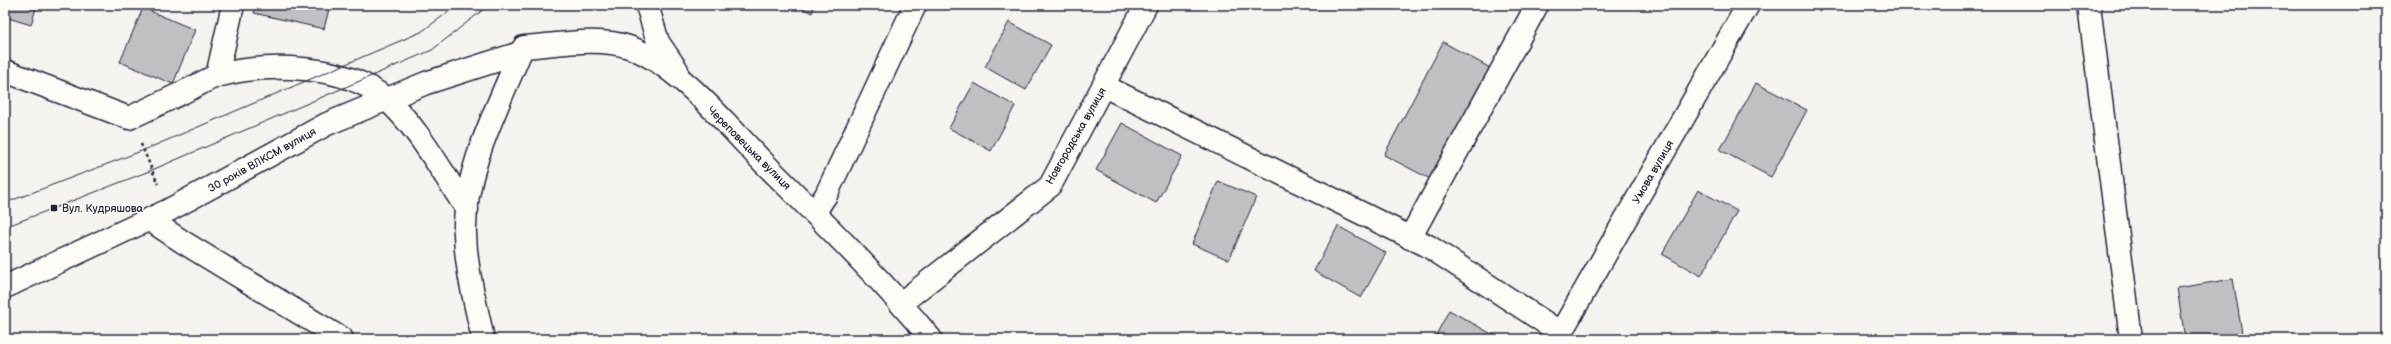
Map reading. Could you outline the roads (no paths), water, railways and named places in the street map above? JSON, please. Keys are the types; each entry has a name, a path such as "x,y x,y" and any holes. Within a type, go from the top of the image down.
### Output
{"street":[{"path":"217,76 233,5"},
{"path":"647,5 658,42 688,86"},
{"path":"814,212 826,195 915,5"},
{"name":"Новгородська вулиця","path":"901,303 1050,186 1146,5"},
{"path":"1410,238 1537,5"},
{"name":"Умова вулиця","path":"1559,336 1748,5"},
{"path":"2089,5 2131,339"},
{"name":"Череповецька вулиця","path":"522,50 599,42 628,46 654,60 688,86 814,212 901,303 932,339"},
{"path":"483,339 469,269 464,234 469,191 481,149 522,50"},
{"name":"30 років ВЛКСМ вулиця","path":"5,287 150,220 327,124 386,99 522,50"},
{"path":"5,72 129,118 217,76 279,68 302,68 328,72 357,82 386,99 414,131 467,209"},
{"path":"1104,86 1428,246 1559,336"},
{"path":"150,220 183,242 342,339"}],"tram line":[{"path":"5,203 144,150 421,32 458,5"},
{"path":"5,227 152,170 432,50 489,5"}],"place":[{"name":"Вул. Кудряшова","path":"54,208"}]}
